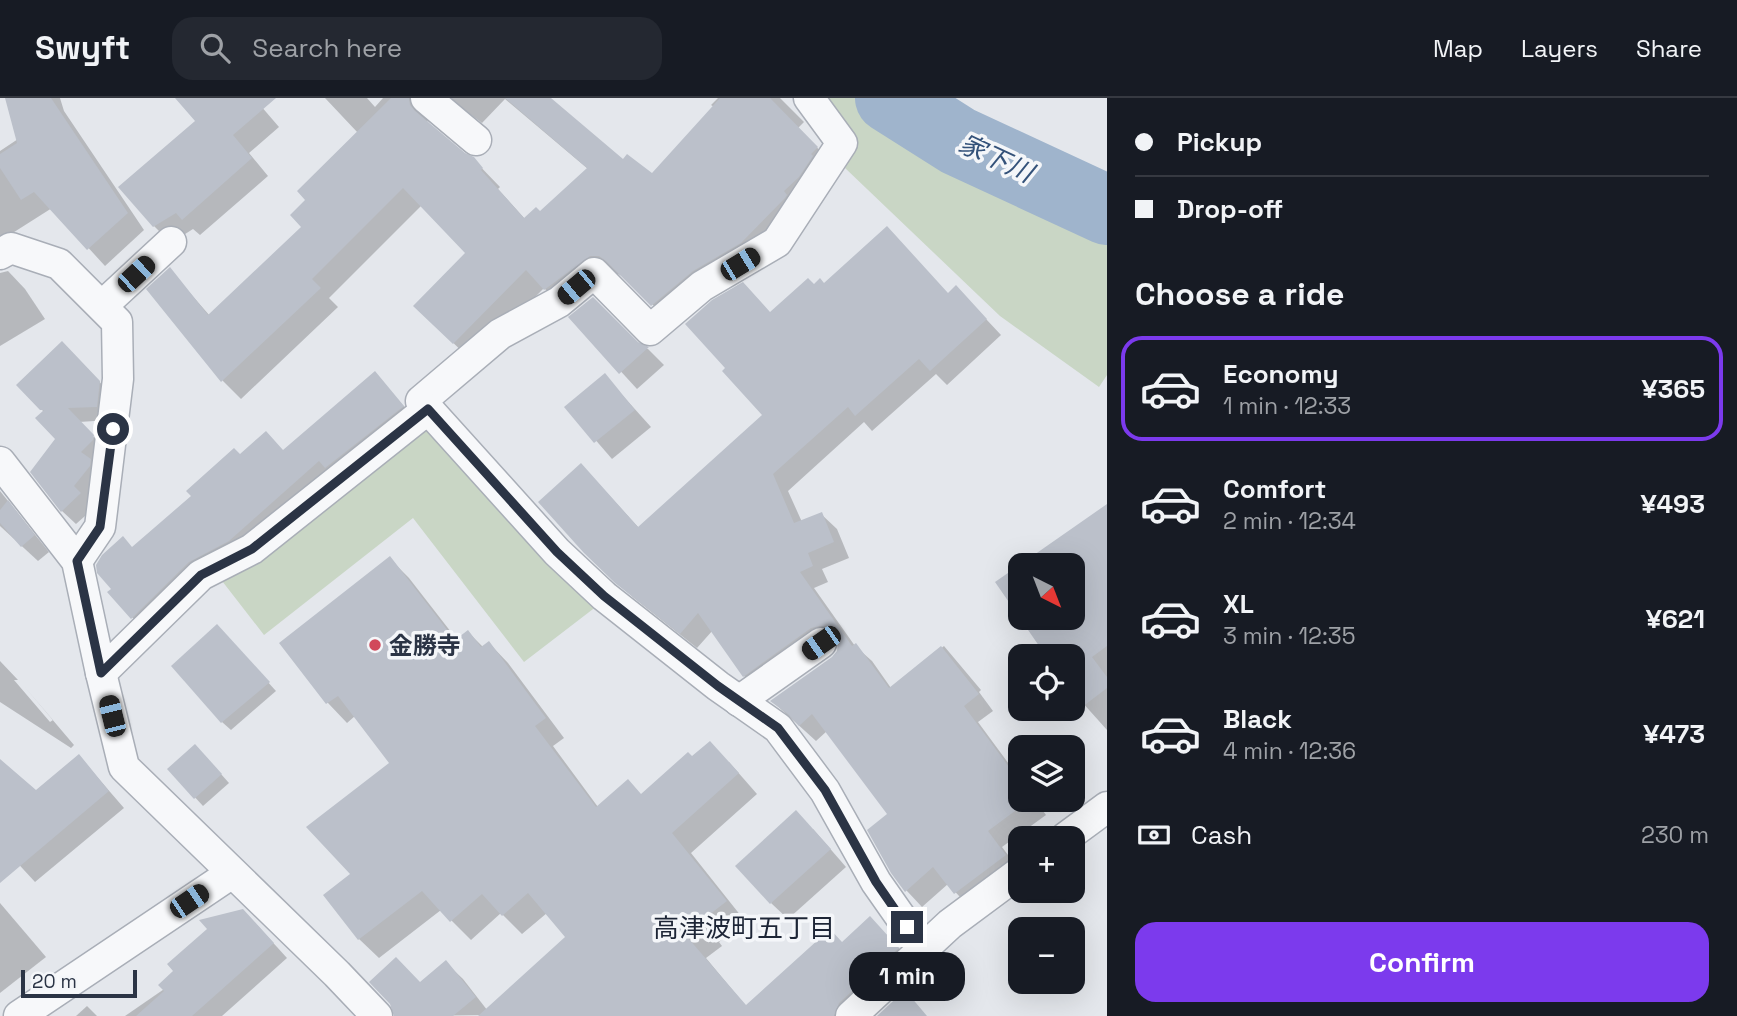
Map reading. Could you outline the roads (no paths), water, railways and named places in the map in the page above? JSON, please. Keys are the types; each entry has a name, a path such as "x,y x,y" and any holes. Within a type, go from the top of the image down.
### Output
{"street":[{"path":"426,98 476,141"},
{"path":"809,98 842,143 777,242 702,286 650,330 594,273 559,302 500,334 421,401 557,552 604,596 778,728 825,790 876,882 923,949"},
{"path":"4,242 59,264 117,321 118,379 100,527 77,561"},
{"path":"102,306 171,242"},
{"path":"101,673 201,575 252,549 428,409"},
{"path":"0,462 77,561 124,767 376,1016"},
{"path":"739,701 821,643"},
{"path":"1081,826 1107,807"},
{"path":"19,1016 232,873"},
{"path":"851,1016 950,924 1008,881"}],"waterway":[{"name":"家下川","path":"890,98 958,141 1107,210"}],"place":[{"name":"金勝寺","path":"375,645"}],"district":[{"name":"高津波町五丁目","path":"744,928"}]}
